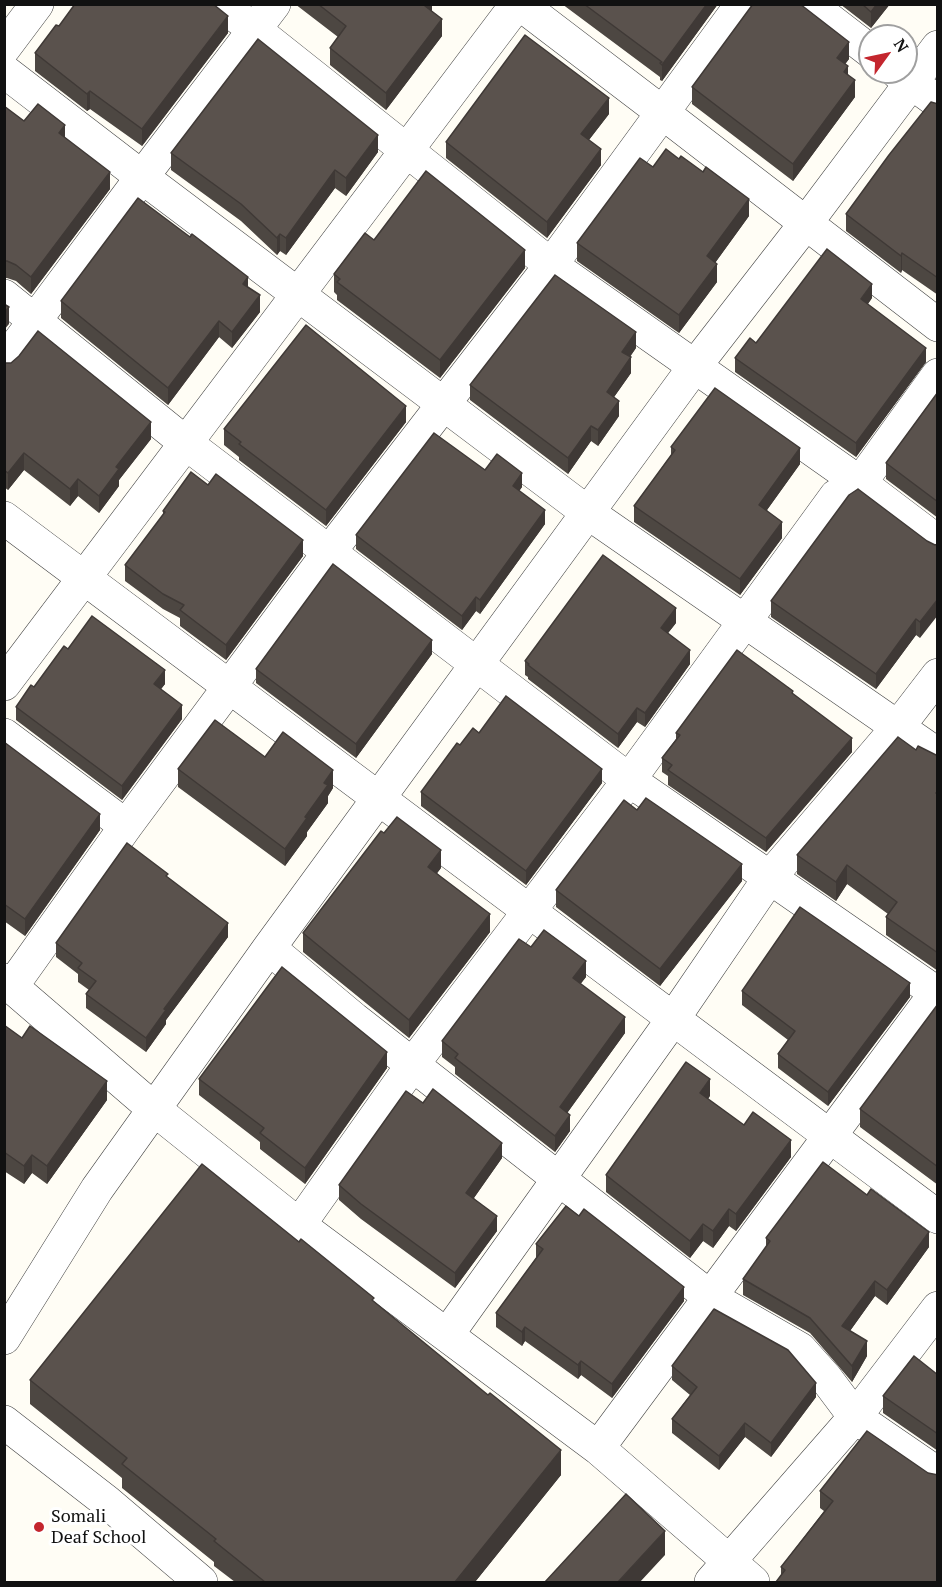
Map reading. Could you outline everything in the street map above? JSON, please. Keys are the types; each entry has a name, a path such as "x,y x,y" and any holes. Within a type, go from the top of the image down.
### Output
{"street":[{"path":"4,48 37,4"},
{"path":"220,4 264,17 407,152 551,265 860,483 938,542"},
{"path":"4,684 518,4 663,112 938,325"},
{"path":"742,4 551,265 330,551 231,687 8,983 154,1110 299,1225 598,1448 719,1572 753,1582"},
{"path":"809,4 858,42"},
{"path":"4,362 264,17"},
{"path":"918,65 938,47"},
{"path":"4,71 587,512 938,755"},
{"path":"4,1338 97,1189 269,948 695,366 806,223 899,84"},
{"path":"914,84 938,102"},
{"path":"4,296 187,444 629,780 937,994 598,1448"},
{"path":"299,1225 413,1064 629,780 836,496 860,483 938,375"},
{"path":"4,518 938,1217"},
{"path":"447,1335 673,1019 770,877 898,727 938,675"},
{"path":"4,735 126,826"},
{"path":"269,948 354,1019 710,1297 800,1349 825,1377 855,1417 938,1474"},
{"path":"719,1572 855,1417 938,1308"},
{"path":"4,1422 107,1502 201,1582"}],"building":[{"path":"75,4 213,4 228,16 142,129 90,91 87,94 35,53"},
{"path":"318,4 426,4 425,6 442,19 386,93 330,48 346,26"},
{"path":"584,4 707,4 662,65 660,63 662,62"},
{"path":"753,4 800,4 849,42 837,58 848,66 844,72 855,80 793,164 692,87"},
{"path":"862,4 877,4 871,12"},
{"path":"525,35 609,98 581,134 601,149 547,222 446,142"},
{"path":"258,39 378,135 346,178 335,170 286,238 280,234 277,238 241,204 171,153"},
{"path":"931,102 938,104 938,278 902,253 901,256 846,214"},
{"path":"38,104 65,125 59,133 110,172 31,277 16,265 4,261 4,106 24,121"},
{"path":"666,149 679,159 681,156 703,172 706,167 749,199 707,256 717,264 679,315 577,243 640,158 653,167"},
{"path":"426,171 525,250 440,360 337,282 340,279 334,274 365,233 374,240"},
{"path":"138,198 190,237 192,234 248,277 243,284 260,295 232,332 219,321 168,388 61,301"},
{"path":"827,249 872,284 861,299 926,348 856,443 735,358 750,338 756,343"},
{"path":"555,275 636,332 622,352 631,357 607,392 619,401 598,430 591,426 568,458 470,385"},
{"path":"306,325 406,406 326,510 239,444 241,442 224,429"},
{"path":"38,331 151,422 116,467 119,469 99,496 78,479 70,489 24,453 8,473 4,470 4,363 11,363 19,356"},
{"path":"715,388 800,448 759,505 782,522 740,579 634,506 675,450 671,447"},
{"path":"938,392 938,502 886,463"},
{"path":"434,433 485,470 497,454 522,473 513,486 545,510 480,600 476,597 462,616 356,535"},
{"path":"191,472 208,485 216,474 303,540 226,645 180,610 184,605 163,594 125,565 165,512 163,511"},
{"path":"858,489 927,541 938,544 938,599 920,622 916,619 876,674 771,601 849,495"},
{"path":"603,555 676,608 661,628 690,650 645,713 637,708 618,734 525,661"},
{"path":"333,564 432,640 356,744 256,669"},
{"path":"92,616 165,670 154,684 182,705 122,786 16,707 31,685 34,687 64,646 68,649"},
{"path":"737,650 852,738 766,838 668,770 672,765 662,758 680,735 676,733"},
{"path":"506,696 602,769 526,871 421,792 457,743 460,745 473,728 479,733"},
{"path":"215,720 265,757 283,732 333,770 324,783 328,785 285,849 178,769"},
{"path":"898,737 916,750 918,746 938,755 938,791 936,793 938,794 938,953 886,917 897,902 847,865 836,882 797,855"},
{"path":"4,742 100,814 25,919 4,904"},
{"path":"646,798 742,864 660,969 556,890 624,800 637,810"},
{"path":"397,817 441,850 428,867 490,914 409,1020 303,933 381,831 384,833"},
{"path":"127,843 228,923 164,1009 166,1010 146,1038 86,994 96,981 78,968 82,963 56,943"},
{"path":"800,907 910,983 828,1092 778,1054 795,1031 742,991"},
{"path":"544,930 586,961 573,978 625,1017 560,1107 570,1115 555,1136 455,1058 458,1054 442,1041 519,939 531,947"},
{"path":"282,967 387,1052 305,1168 260,1133 264,1128 199,1079"},
{"path":"938,1004 938,1167 860,1109"},
{"path":"4,1025 22,1038 30,1026 107,1081 47,1166 32,1155 24,1166 4,1152"},
{"path":"686,1062 710,1079 700,1093 744,1125 753,1112 791,1140 736,1214 729,1209 713,1231 703,1224 690,1241 606,1175"},
{"path":"433,1089 502,1143 466,1193 497,1216 455,1273 361,1204 339,1185 406,1091 423,1103"},
{"path":"823,1162 867,1195 871,1189 929,1232 887,1290 875,1281 842,1326 867,1341 852,1366 810,1318 743,1279 770,1241 766,1238"},
{"path":"202,1164 299,1242 301,1239 488,1395 490,1393 561,1450 455,1582 265,1582 214,1541 216,1539 122,1464 127,1458 30,1380"},
{"path":"566,1206 579,1216 584,1209 684,1287 612,1384 581,1361 578,1365 525,1327 522,1332 496,1313 543,1249 536,1244"},
{"path":"714,1309 788,1350 816,1383 771,1443 745,1423 719,1456 672,1419 697,1387 672,1366"},
{"path":"914,1356 938,1375 938,1434 883,1396"},
{"path":"867,1431 928,1473 938,1475 938,1582 776,1582 785,1570 781,1567 833,1501 820,1491"},
{"path":"626,1494 665,1531 618,1582 545,1582"}],"place":[{"name":"Somali Deaf School","path":"39,1527"}]}
